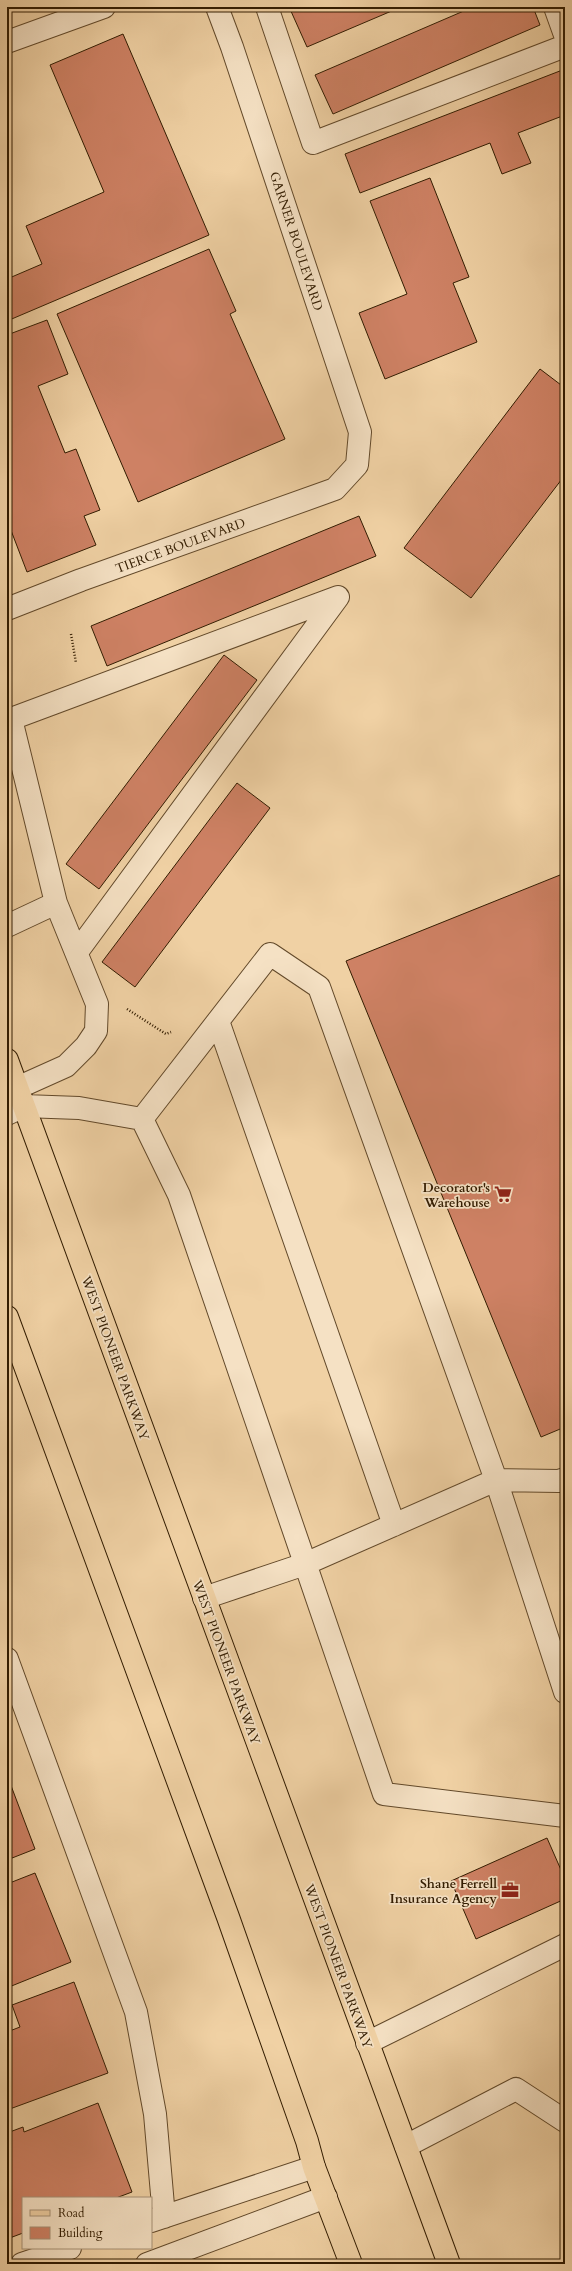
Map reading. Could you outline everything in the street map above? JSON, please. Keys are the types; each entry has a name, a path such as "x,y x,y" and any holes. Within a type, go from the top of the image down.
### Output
{"main road":[{"name":"WEST PIONEER PARKWAY","path":"7,1060 16,1103 204,1598 449,2264"},
{"path":"7,1318 13,1353 228,1917 307,2141 314,2167 351,2264"}],"street":[{"path":"7,42 104,7"},
{"name":"GARNER BOULEVARD","path":"217,7 232,47 360,432 357,465 349,475"},
{"path":"266,7 313,144 565,46"},
{"path":"555,7 565,35"},
{"name":"TIERCE BOULEVARD","path":"7,609 81,580 335,489 349,475"},
{"path":"16,1103 66,1066 86,1046 96,1031 97,1004 56,903 11,719 338,597 77,952"},
{"path":"7,926 56,903"},
{"path":"142,1119 270,954 319,986 496,1480 565,1692"},
{"path":"218,1021 394,1525"},
{"path":"16,1103 79,1108 142,1119"},
{"path":"142,1119 180,1195 384,1794 565,1816"},
{"path":"204,1598 305,1564 496,1480 559,1481 565,1479"},
{"path":"7,1659 136,2012 155,2114 158,2219 314,2167"},
{"path":"367,2043 565,1946"},
{"path":"406,2146 516,2090 565,2121"},
{"path":"147,2264 326,2197"},
{"path":"22,2264 67,2249"}],"path":[{"path":"90,985 166,1034 173,1032"}],"building":[{"path":"7,7 21,7 7,14"},
{"path":"295,7 401,7 307,47 290,9"},
{"path":"473,7 533,7 540,25 333,114 315,75"},
{"path":"123,34 209,235 7,321 7,279 42,264 26,226 104,192 50,65"},
{"path":"565,69 565,115 518,133 531,163 502,174 490,143 360,193 345,154"},
{"path":"430,178 469,277 453,283 477,342 385,379 359,313 407,294 370,201"},
{"path":"209,249 236,311 230,314 285,439 138,502 57,314"},
{"path":"47,320 68,374 38,386 65,453 76,449 100,510 84,516 96,545 27,572 7,520 7,335"},
{"path":"540,369 565,388 565,475 471,598 404,548"},
{"path":"359,516 376,556 107,666 91,626"},
{"path":"224,655 257,680 99,889 66,864"},
{"path":"237,783 270,808 135,987 102,962"},
{"name":"Decorator's Warehouse","path":"565,873 565,1427 541,1437 346,961"},
{"path":"7,1775 35,1849 7,1860"},
{"name":"Shane Ferrell Insurance Agency","path":"547,1838 565,1879 565,1899 476,1939 451,1881"},
{"path":"35,1873 71,1962 9,1987 7,1982 7,1884"},
{"path":"74,1982 108,2073 7,2110 7,2032 20,2027 12,2005"},
{"path":"98,2103 132,2192 119,2197 22,2197 22,2233 7,2239 7,2133 23,2127 24,2132"}],"place":[{"name":"Decorator's Warehouse","path":"503,1194"},
{"name":"Shane Ferrell Insurance Agency","path":"510,1890"}]}
